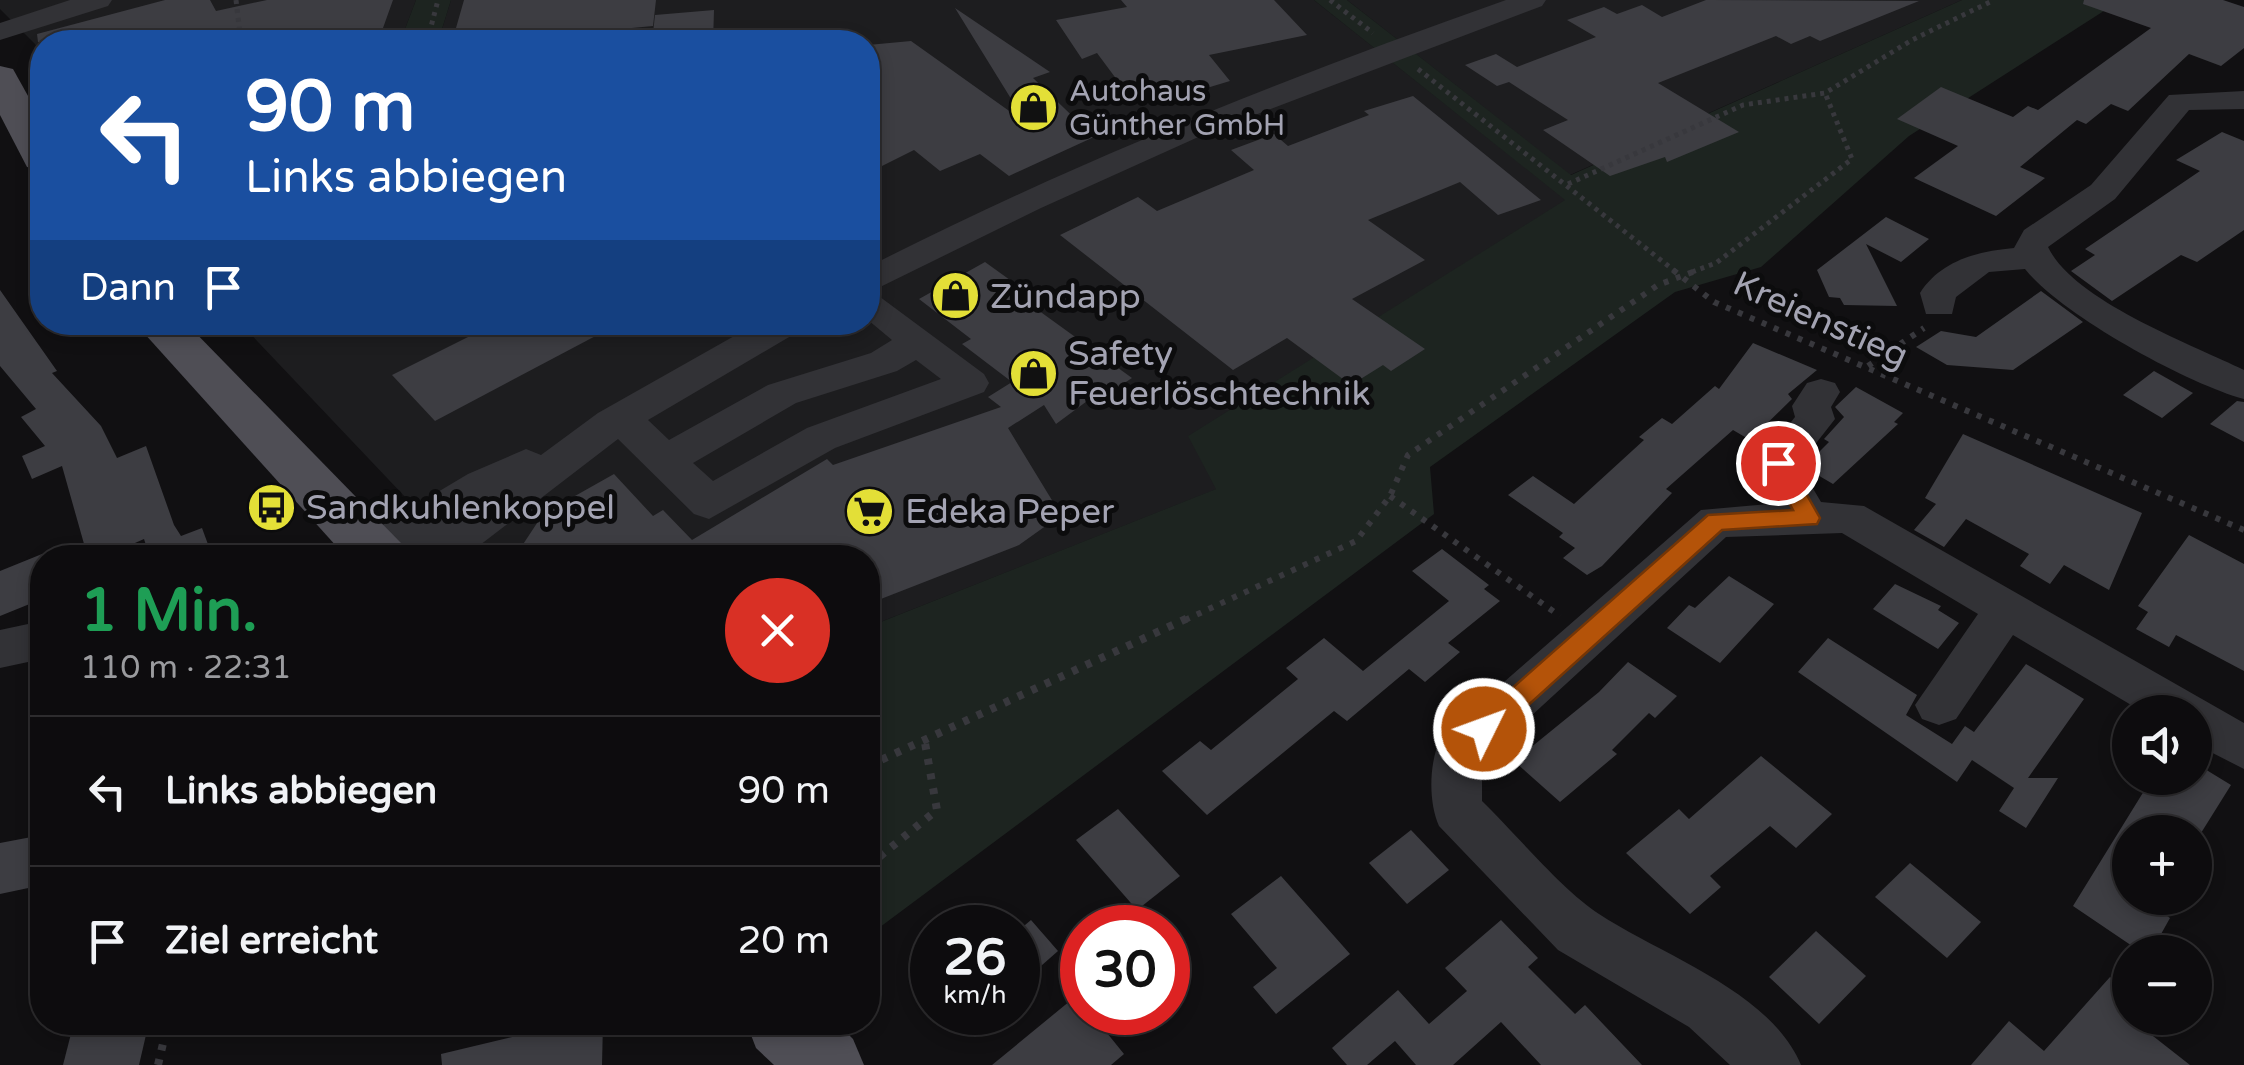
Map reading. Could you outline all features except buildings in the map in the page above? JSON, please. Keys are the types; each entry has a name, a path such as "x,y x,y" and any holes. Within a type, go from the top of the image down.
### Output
{"main road":[{"path":"0,77 30,135"},
{"path":"170,335 369,545"},
{"path":"796,1035 828,1065"}],"street":[{"path":"0,18 67,0"},
{"path":"0,32 98,0"},
{"path":"880,274 1170,138 1392,49 1532,0"},
{"path":"2032,258 2036,236 2104,192 2146,136 2180,101 2244,100"},
{"path":"1939,306 1938,293 1980,262 2032,258 2070,296 2244,386"},
{"path":"616,421 709,503 821,438 970,383 880,312"},
{"path":"392,545 483,485 616,421 765,335"},
{"path":"665,461 782,394 884,362 918,342"},
{"path":"1809,518 1778,463 1814,419 1811,406 1821,392"},
{"path":"449,545 616,421"},
{"path":"1772,1065 1709,1007 1577,930 1457,810 1458,752 1716,522 1848,517 2154,695"},
{"path":"1938,705 2006,609"},
{"path":"0,649 30,643"},
{"path":"2212,730 2244,748"}],"path":[{"path":"236,0 240,30"},
{"path":"430,30 438,0"},
{"name":"Kreienstieg","path":"1330,0 1714,302 2244,530"},
{"path":"1567,184 1743,104 1825,94 1912,40 1994,0"},
{"path":"880,761 1356,540 1390,496 1408,455 1658,284 1716,263 1852,159 1825,94"},
{"path":"1867,366 1938,318 1939,306"},
{"path":"1390,496 1587,635"},
{"path":"880,856 937,810 926,743"},
{"path":"158,1065 165,1035"}],"shaded area":[{"path":"0,0 416,0 405,30 30,30 30,39 0,9"},
{"path":"416,0 451,0 442,30 405,30"},
{"path":"451,0 1314,0 1566,200 1189,436 1217,489 880,622 880,545 451,545 251,335 880,335 880,30 442,30"},
{"path":"1314,0 1347,0 1571,175 1962,0 2121,0 1909,136 1761,267 1675,292 1430,467 1434,514 880,927 880,622 1216,489 1188,436 1565,200"},
{"path":"1347,0 1962,0 1570,175"}],"place":[{"name":"Autohaus Günther GmbH","path":"1034,108"},
{"name":"Zündapp","path":"955,296"},
{"name":"Safety Feuerlöschtechnik","path":"1033,373"},
{"name":"Sandkuhlenkoppel","path":"271,507"},
{"name":"Edeka Peper","path":"870,511"}],"route":[{"path":"1484,729 1716,522 1809,518 1778,463"}]}
